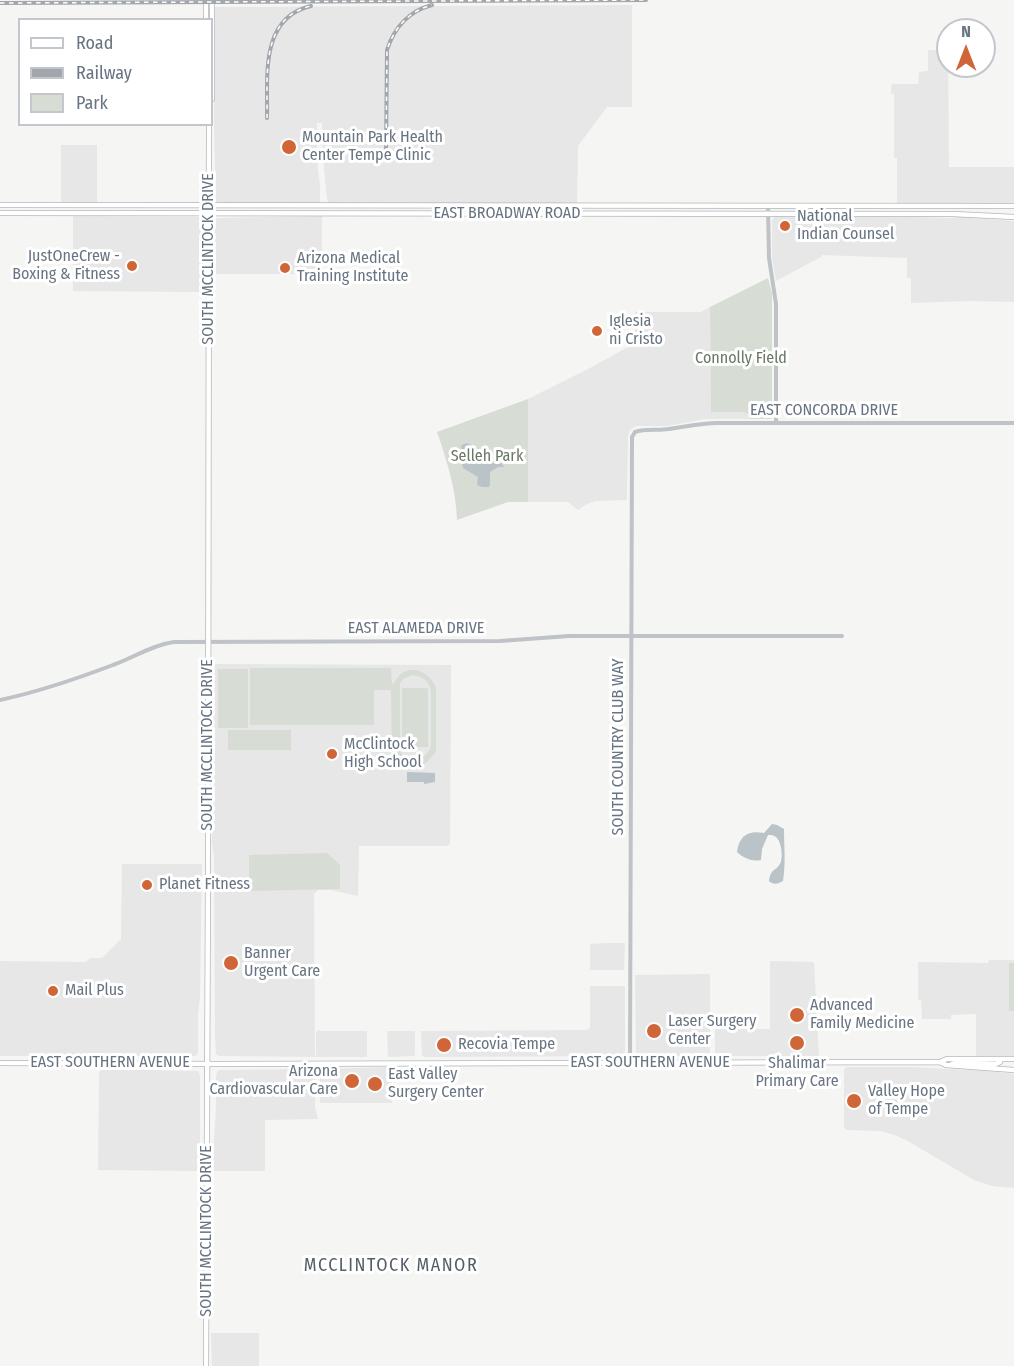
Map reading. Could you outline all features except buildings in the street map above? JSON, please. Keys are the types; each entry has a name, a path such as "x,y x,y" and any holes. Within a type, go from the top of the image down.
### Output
{"main road":[{"path":"206,0 206,18"},
{"path":"212,0 212,18"},
{"name":"SOUTH MCCLINTOCK DRIVE","path":"206,1366 209,126"},
{"path":"3,206 3,213"},
{"name":"EAST BROADWAY ROAD","path":"3,206 1014,206"},
{"path":"105,206 105,213"},
{"path":"288,214 291,210 303,206"},
{"path":"325,206 328,214"},
{"path":"901,207 901,214"},
{"path":"953,207 953,214"},
{"name":"EAST BROADWAY ROAD","path":"3,213 953,214 1014,217"},
{"name":"EAST SOUTHERN AVENUE","path":"0,1063 940,1062 947,1059 1014,1059"},
{"path":"946,1065 996,1064 1000,1062 1000,1059"},
{"name":"EAST SOUTHERN AVENUE","path":"940,1062 946,1065 1014,1070"}],"street":[{"path":"768,207 769,258 776,304 776,423"},
{"name":"EAST CONCORDA DRIVE","path":"635,432 642,429 667,429 698,424 1014,423"},
{"name":"SOUTH COUNTRY CLUB WAY","path":"630,1063 632,437 635,432"},
{"name":"EAST ALAMEDA DRIVE","path":"0,700 112,666 161,644 177,641 489,641 569,636 842,636"}],"shaded area":[{"path":"632,5 632,107 607,107 578,146 577,204 329,203 323,158 322,123 317,123 320,203 218,203 215,200 214,7"},
{"path":"928,50 936,50 936,78 948,78 949,167 1014,167 1014,203 897,203 894,94 891,94 891,87 892,84 918,84 919,72 928,71"},
{"path":"61,145 97,145 97,203 61,203"},
{"path":"73,216 201,218 203,222 203,292 73,291"},
{"path":"322,216 322,274 214,274 217,218"},
{"path":"774,217 959,217 1014,221 1014,302 911,303 911,278 907,278 907,258 822,255 776,281 772,258 772,221"},
{"path":"710,307 711,411 744,412 749,415 750,419 705,419 668,426 636,426 630,430 628,436 627,500 595,501 578,510 568,502 528,502 528,399 626,348 635,346 635,312 701,312"},
{"path":"467,443 471,445 471,455 474,461 495,460 504,467 498,467 490,472 489,487 477,485 478,477 463,468 464,458 461,446"},
{"name":"McClintock High School","path":"213,664 451,665 450,844 447,846 359,846 358,896 331,890 318,890 314,894 315,1057 219,1056 216,1054 212,843"},
{"path":"407,772 435,773 435,782 424,784 424,782 407,782"},
{"path":"772,824 784,829 783,881 776,884 769,881 772,872 780,864 782,858 781,847 776,837 768,835 762,849 761,860 748,859 737,852 745,835 753,832 764,833"},
{"path":"122,864 202,864 197,1055 0,1056 0,961 86,962 90,958 102,958 121,939"},
{"path":"625,943 624,970 590,970 590,944"},
{"path":"989,960 1014,960 1014,1056 976,1056 976,1014 951,1015 951,1019 922,1019 921,1000 918,1000 918,962 988,963"},
{"path":"770,961 814,962 819,1056 717,1056 715,1029 770,1029"},
{"path":"710,974 709,1055 636,1056 635,975"},
{"path":"590,986 625,986 624,1056 424,1057 422,1055 421,1031 587,1030 590,1028"},
{"path":"318,1030 367,1031 367,1057 316,1057"},
{"path":"387,1031 415,1031 414,1056 388,1057"},
{"path":"392,1067 392,1103 320,1103 320,1072 322,1069"},
{"path":"846,1067 911,1067 1014,1074 1014,1188 992,1186 974,1180 894,1135 880,1131 846,1130 844,1127 844,1070"},
{"path":"102,1069 198,1071 200,1076 200,1171 98,1170 99,1072"},
{"path":"312,1069 315,1072 315,1106 318,1119 265,1120 265,1171 212,1171 217,1072 219,1070"},
{"path":"211,1333 259,1333 259,1366 212,1366"}],"green space":[{"name":"Connolly Field","path":"768,278 772,294 772,418 750,419 749,415 744,412 711,412 710,307"},
{"name":"Selleh Park","path":"528,399 528,502 508,502 457,520 453,486 437,432"},
{"path":"250,668 391,668 392,685 406,671 417,670 430,678 436,688 436,751 428,761 417,767 406,765 396,756 392,756 391,690 374,690 374,725 250,725","holes":["412,675 427,682 431,691 431,747 425,756 416,760 407,758 400,751 400,683"]},
{"path":"218,669 248,669 248,728 218,728"},
{"path":"402,688 428,688 428,747 402,747"},
{"path":"228,730 291,730 291,750 228,750"},
{"path":"327,853 340,865 340,889 249,891 249,855"},
{"path":"1009,963 1014,963 1014,1011 1009,1011"}],"railway":[{"path":"0,3 646,0"},
{"path":"386,155 387,50 398,28 416,11 432,5"},
{"path":"267,118 268,68 274,36 282,23 294,13 311,6"}],"place":[{"name":"Mountain Park Health Center Tempe Clinic","path":"289,147"},
{"name":"National Indian Counsel","path":"785,226"},
{"name":"JustOneCrew - Boxing & Fitness","path":"132,266"},
{"name":"Arizona Medical Training Institute","path":"285,268"},
{"name":"Iglesia ni Cristo","path":"597,331"},
{"name":"McClintock High School","path":"332,754"},
{"name":"Planet Fitness","path":"147,885"},
{"name":"Banner Urgent Care","path":"231,963"},
{"name":"Mail Plus","path":"53,991"},
{"name":"Advanced Family Medicine","path":"797,1015"},
{"name":"Laser Surgery Center","path":"654,1031"},
{"name":"Shalimar Primary Care","path":"797,1043"},
{"name":"Recovia Tempe","path":"444,1045"},
{"name":"Arizona Cardiovascular Care","path":"352,1081"},
{"name":"East Valley Surgery Center","path":"375,1084"},
{"name":"Valley Hope of Tempe","path":"854,1101"}],"district":[{"name":"MCCLINTOCK MANOR","path":"391,1266"}]}
